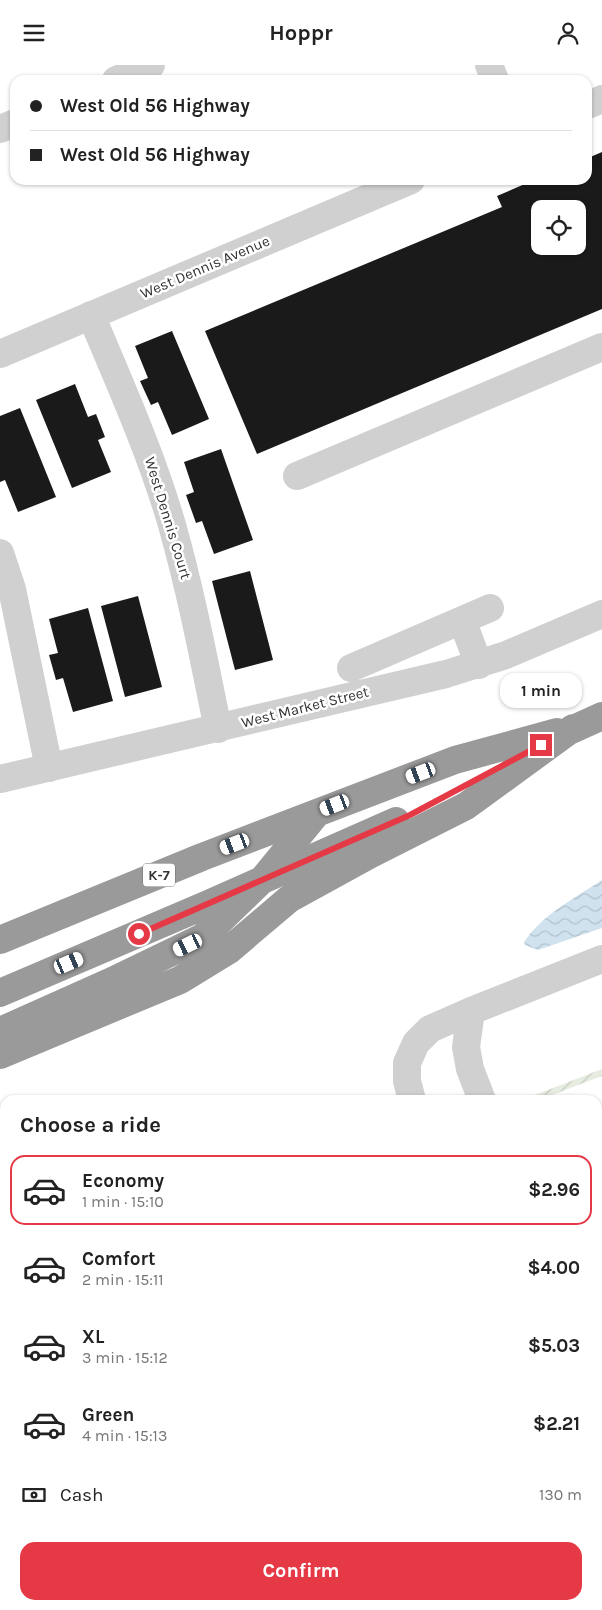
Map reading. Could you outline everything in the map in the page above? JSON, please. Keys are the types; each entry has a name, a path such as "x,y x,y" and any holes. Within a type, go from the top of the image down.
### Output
{"highway":[{"name":"K-7","path":"0,993 410,815 573,728 602,715"},
{"name":"K-7","path":"6,935 455,760 573,728"},
{"path":"0,1055 180,980 229,950 289,899 370,853 466,806 573,728"},
{"path":"0,1031 112,981 203,937 263,879 318,812"}],"street":[{"path":"128,75 151,65"},
{"name":"West Dennis Avenue","path":"0,354 399,185"},
{"name":"West Dennis Court","path":"91,315 152,464 172,524 188,586 218,729"},
{"path":"297,476 602,347"},
{"path":"0,553 12,589 49,768"},
{"path":"351,668 490,609"},
{"name":"West Market Street","path":"0,779 218,729 479,665 602,614"},
{"path":"462,620 479,665"},
{"path":"411,1095 407,1081 407,1063 416,1043 430,1029 602,959"},
{"path":"471,1011 466,1047 470,1069 480,1095"}],"shaded area":[{"path":"602,1069 602,1076 552,1095 535,1095"}],"water":[{"path":"602,880 602,928 538,950 525,945 524,942 540,923 570,900"}],"building":[{"path":"602,152 602,309 257,454 205,331 502,207 497,196 522,185 592,185 592,156"},
{"path":"172,331 209,419 172,435 158,402 151,405 140,381 148,378 135,346"},
{"path":"75,384 88,417 96,414 105,437 98,440 111,472 72,488 36,400"},
{"path":"20,408 56,497 18,512 5,480 0,482 0,416"},
{"path":"221,449 253,540 214,554 202,521 196,523 186,495 194,492 184,462"},
{"path":"250,571 273,660 235,670 212,581"},
{"path":"138,596 162,687 125,697 101,606"},
{"path":"88,608 113,701 73,712 63,678 56,680 49,655 58,653 49,619"}],"route":[{"path":"139,934 410,815 541,745"}]}
